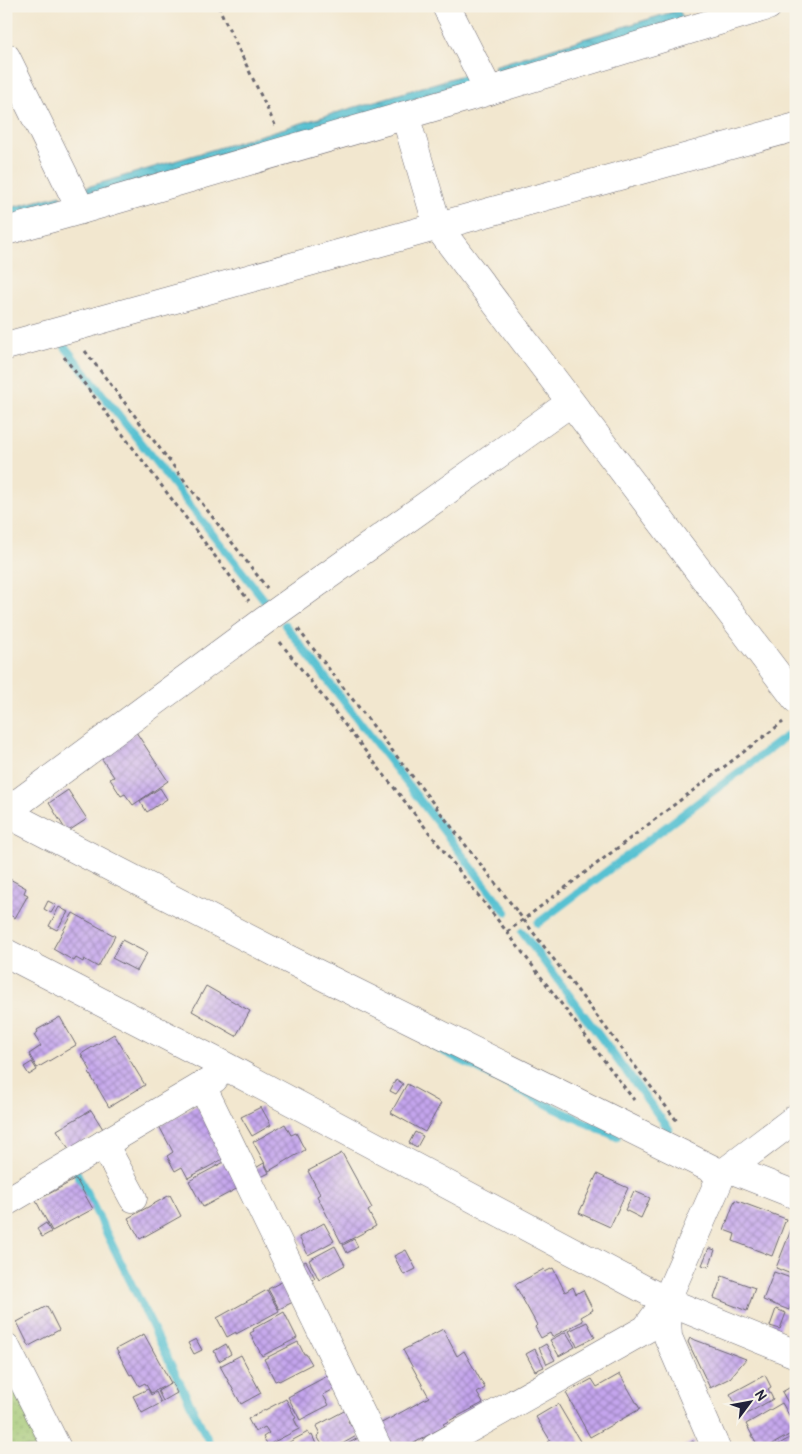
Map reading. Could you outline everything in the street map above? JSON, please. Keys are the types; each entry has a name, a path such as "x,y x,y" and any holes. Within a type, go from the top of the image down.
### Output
{"street":[{"path":"446,6 489,91"},
{"path":"6,231 489,91 703,15 768,6"},
{"path":"6,57 80,210"},
{"path":"405,114 438,228 570,403 792,709"},
{"path":"6,346 438,228 796,127"},
{"path":"570,403 273,614 6,812 288,959 726,1172 796,1195"},
{"path":"6,953 224,1065 666,1301 796,1354"},
{"path":"6,1202 214,1079 224,1065"},
{"path":"202,1086 378,1448"},
{"path":"434,1448 646,1329 666,1301 726,1172 796,1118"},
{"path":"104,1144 134,1198"},
{"path":"666,1301 668,1337 716,1448"},
{"path":"6,1347 58,1448"}],"path":[{"path":"218,6 277,128"},
{"path":"58,332 273,614 507,932 636,1102"},
{"path":"58,332 273,614 524,919 678,1123"},
{"path":"507,932 792,709"}],"green space":[{"path":"6,1368 46,1448 6,1448"}],"water":[{"path":"679,10 683,18 498,74 494,66"},
{"path":"466,74 465,84 88,196 84,188"},
{"path":"61,195 60,204 6,218 6,209"}],"building":[{"path":"136,732 168,781 133,805 125,794 121,796 110,779 114,777 100,756"},
{"path":"160,788 167,799 147,812 140,801"},
{"path":"68,790 87,819 67,832 49,803"},
{"path":"8,878 26,888 24,893 28,895 15,918 6,913 6,881"},
{"path":"48,901 56,905 51,913 44,909"},
{"path":"59,907 68,912 57,930 49,926"},
{"path":"73,913 115,936 98,967 84,959 83,962 76,958 74,961 53,949"},
{"path":"122,940 147,953 137,971 112,958"},
{"path":"206,986 250,1011 236,1036 192,1011"},
{"path":"60,1017 76,1045 37,1068 29,1054 41,1046 34,1035 38,1032 37,1030"},
{"path":"114,1034 145,1085 109,1107 89,1073 91,1071 81,1054"},
{"path":"32,1062 37,1070 29,1075 24,1067"},
{"path":"396,1079 403,1084 396,1094 390,1091"},
{"path":"407,1084 441,1103 425,1132 391,1113"},
{"path":"197,1105 225,1158 188,1178 182,1167 175,1171 167,1156 173,1152 159,1126"},
{"path":"261,1107 271,1125 252,1136 241,1117"},
{"path":"91,1110 103,1129 69,1149 57,1130"},
{"path":"285,1124 291,1135 296,1133 305,1150 269,1171 253,1142"},
{"path":"415,1132 423,1136 417,1147 409,1143"},
{"path":"342,1153 372,1208 368,1211 376,1226 342,1244 317,1196 320,1194 308,1171"},
{"path":"226,1161 240,1187 203,1207 189,1181"},
{"path":"264,1163 269,1173 259,1178 254,1169"},
{"path":"597,1174 628,1188 610,1227 579,1213"},
{"path":"76,1179 93,1209 52,1231 36,1201"},
{"path":"634,1191 650,1198 641,1218 625,1210"},
{"path":"170,1195 181,1216 140,1239 128,1218"},
{"path":"735,1200 786,1219 772,1256 733,1241 735,1234 724,1230"},
{"path":"796,1217 796,1276 776,1268"},
{"path":"46,1223 51,1232 42,1237 37,1229"},
{"path":"324,1223 334,1241 308,1255 299,1237"},
{"path":"354,1239 358,1247 347,1253 343,1245"},
{"path":"335,1246 345,1265 319,1280 309,1260"},
{"path":"709,1248 715,1250 709,1267 702,1265"},
{"path":"406,1250 416,1269 404,1275 394,1256"},
{"path":"306,1261 315,1278 307,1282 297,1266"},
{"path":"553,1268 565,1292 573,1287 576,1294 583,1290 593,1310 581,1317 583,1321 552,1337 550,1333 541,1338 535,1327 537,1325 515,1285 544,1269 545,1272"},
{"path":"774,1272 796,1280 796,1294 789,1310 763,1300"},
{"path":"722,1276 755,1288 747,1311 714,1298"},
{"path":"285,1280 297,1300 279,1309 268,1289"},
{"path":"267,1290 279,1311 227,1337 217,1318"},
{"path":"47,1306 59,1330 29,1346 17,1322"},
{"path":"776,1309 786,1313 780,1329 770,1326"},
{"path":"284,1312 297,1338 262,1356 250,1333 254,1331 253,1329"},
{"path":"587,1322 595,1337 577,1346 569,1331"},
{"path":"443,1329 457,1356 464,1351 485,1388 477,1393 483,1403 443,1424 445,1426 405,1448 390,1448 378,1425 429,1397 403,1350"},
{"path":"566,1332 575,1347 559,1356 550,1340"},
{"path":"144,1334 171,1383 151,1393 145,1383 139,1386 132,1374 130,1375 116,1349"},
{"path":"690,1338 746,1359 730,1378 710,1388 688,1342"},
{"path":"196,1339 202,1350 194,1354 188,1343"},
{"path":"298,1342 312,1364 279,1381 275,1381 264,1359"},
{"path":"226,1344 231,1354 219,1361 214,1351"},
{"path":"546,1344 555,1360 547,1364 539,1348"},
{"path":"535,1349 544,1367 535,1371 526,1354"},
{"path":"241,1355 261,1393 241,1404 220,1366"},
{"path":"331,1374 335,1381 331,1384 334,1389 323,1395 329,1405 300,1420 288,1397"},
{"path":"620,1374 640,1409 590,1437 566,1393 592,1379 597,1387"},
{"path":"765,1375 771,1387 768,1389 773,1399 743,1416 730,1394"},
{"path":"172,1383 177,1393 163,1401 158,1391"},
{"path":"796,1384 796,1417 782,1392"},
{"path":"148,1389 151,1395 156,1392 161,1403 142,1413 133,1396"},
{"path":"286,1399 296,1418 294,1419 299,1429 268,1445 263,1437 269,1433 265,1427 255,1432 248,1419"},
{"path":"782,1403 796,1427 796,1431 766,1448 759,1448 746,1424"},
{"path":"558,1404 581,1443 572,1448 551,1448 547,1442 550,1440 536,1417"},
{"path":"346,1410 351,1419 348,1421 351,1426 355,1424 360,1434 335,1448 324,1448 317,1436 320,1434 316,1426"},
{"path":"308,1432 310,1436 312,1435 316,1444 312,1448 278,1448"},
{"path":"795,1435 796,1448 772,1448"},
{"path":"360,1437 366,1448 340,1448"},
{"path":"693,1441 697,1448 681,1448"}],"waterway":[{"path":"65,347 266,602"},
{"path":"285,625 506,912"},
{"path":"538,923 796,729"},
{"path":"522,932 669,1129"},
{"path":"435,1047 554,1108 617,1137"},
{"path":"76,1171 212,1448"}]}
